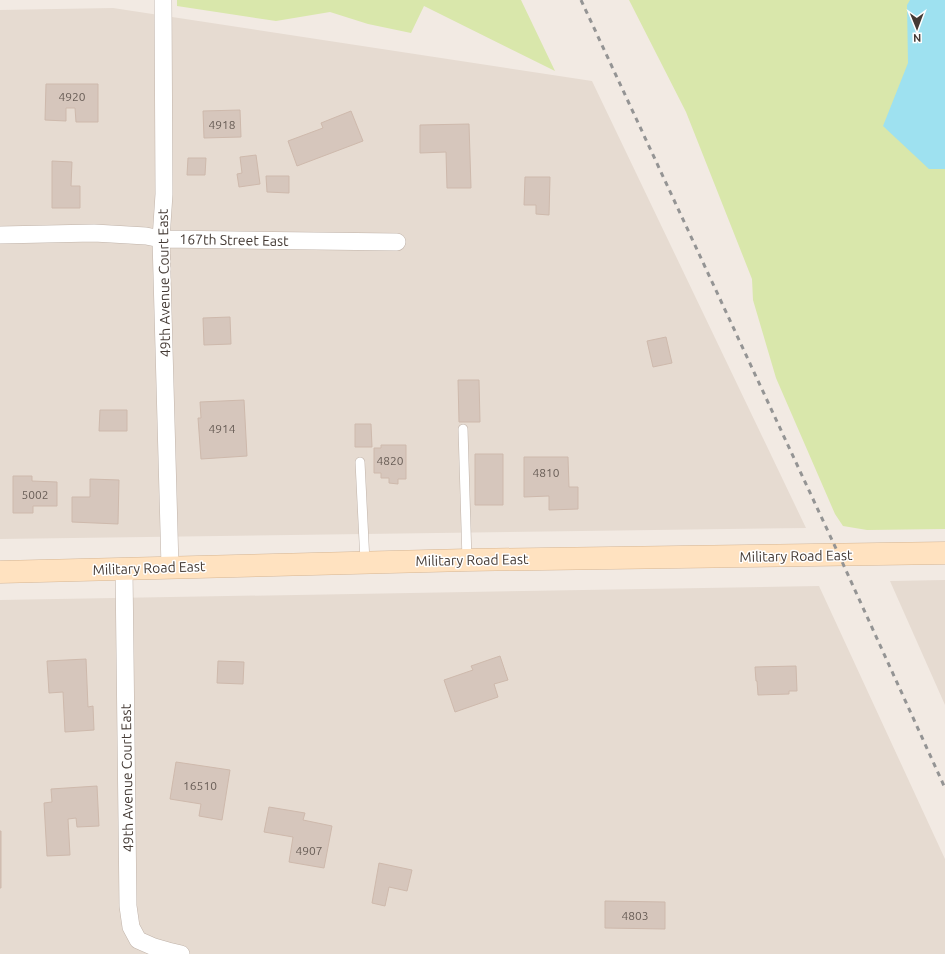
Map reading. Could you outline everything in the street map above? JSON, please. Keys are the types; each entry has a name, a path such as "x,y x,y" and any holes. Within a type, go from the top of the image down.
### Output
{"street":[{"name":"49th Avenue Court East","path":"163,0 164,194 161,239 170,567"},
{"name":"167th Street East","path":"0,235 94,233 146,236 161,239 397,242"},
{"name":"Military Road East","path":"0,572 364,562 945,553"},
{"name":"49th Avenue Court East","path":"124,569 129,913 132,927 138,940 161,949 181,954"}],"lane":[{"path":"463,429 467,560"},
{"path":"360,462 364,562"}],"shaded area":[{"path":"113,8 592,81 806,528 0,539 0,10"},
{"path":"945,580 945,705 890,581"},
{"path":"819,586 945,859 945,954 0,954 0,600"}],"green space":[{"path":"177,0 521,0 555,71 424,6 411,33 368,24 330,12 276,21 177,6"},
{"path":"629,0 945,0 945,529 867,530 843,526 835,514 776,378 753,300 752,279 686,112"}],"water":[{"path":"910,0 945,0 945,169 929,169 883,126 908,63 907,5"}],"building":[{"path":"46,84 98,84 98,122 76,122 75,108 66,108 66,121 45,120"},
{"path":"240,110 241,137 204,138 203,111"},
{"path":"351,111 363,141 297,166 288,141 323,128 321,123"},
{"path":"469,124 471,188 447,188 446,152 420,153 420,125"},
{"path":"256,155 260,184 239,187 237,174 242,173 240,157"},
{"path":"188,158 206,158 205,175 187,175"},
{"path":"52,161 72,162 71,186 80,186 80,208 52,208"},
{"path":"266,176 289,176 289,193 267,192"},
{"path":"525,177 550,177 549,215 536,214 536,205 524,205"},
{"path":"230,317 231,344 204,345 203,318"},
{"path":"666,337 672,363 653,367 647,341"},
{"path":"458,380 479,380 480,422 459,422"},
{"path":"244,400 247,456 201,459 198,418 201,418 200,402"},
{"path":"100,410 127,410 127,431 99,431"},
{"path":"355,424 371,424 372,447 355,447"},
{"path":"381,445 406,445 406,479 398,479 398,484 389,483 389,478 381,478 381,473 374,473 374,448 381,448"},
{"path":"475,454 503,454 503,505 475,505"},
{"path":"524,457 568,457 569,487 578,487 578,509 549,510 549,496 524,497"},
{"path":"13,476 32,476 32,481 57,482 57,506 33,506 33,513 13,513"},
{"path":"90,479 119,480 118,524 72,522 72,497 90,497"},
{"path":"500,656 508,680 494,684 498,697 455,712 444,680 473,670 471,666"},
{"path":"86,659 88,707 93,706 94,730 65,732 63,692 49,693 47,661"},
{"path":"218,661 244,662 243,684 217,683"},
{"path":"796,666 797,691 789,691 789,694 758,695 755,667"},
{"path":"176,762 230,770 222,820 199,816 201,804 170,799"},
{"path":"97,786 99,826 77,827 76,818 68,819 70,855 47,856 44,803 52,802 51,789"},
{"path":"269,807 305,813 303,820 332,826 324,868 289,862 293,837 264,832"},
{"path":"1,831 1,888 0,888"},
{"path":"379,863 412,870 407,891 389,887 385,906 372,903"},
{"path":"605,901 665,902 665,929 605,928"}],"railway":[{"path":"581,0 839,555 945,788"}]}
